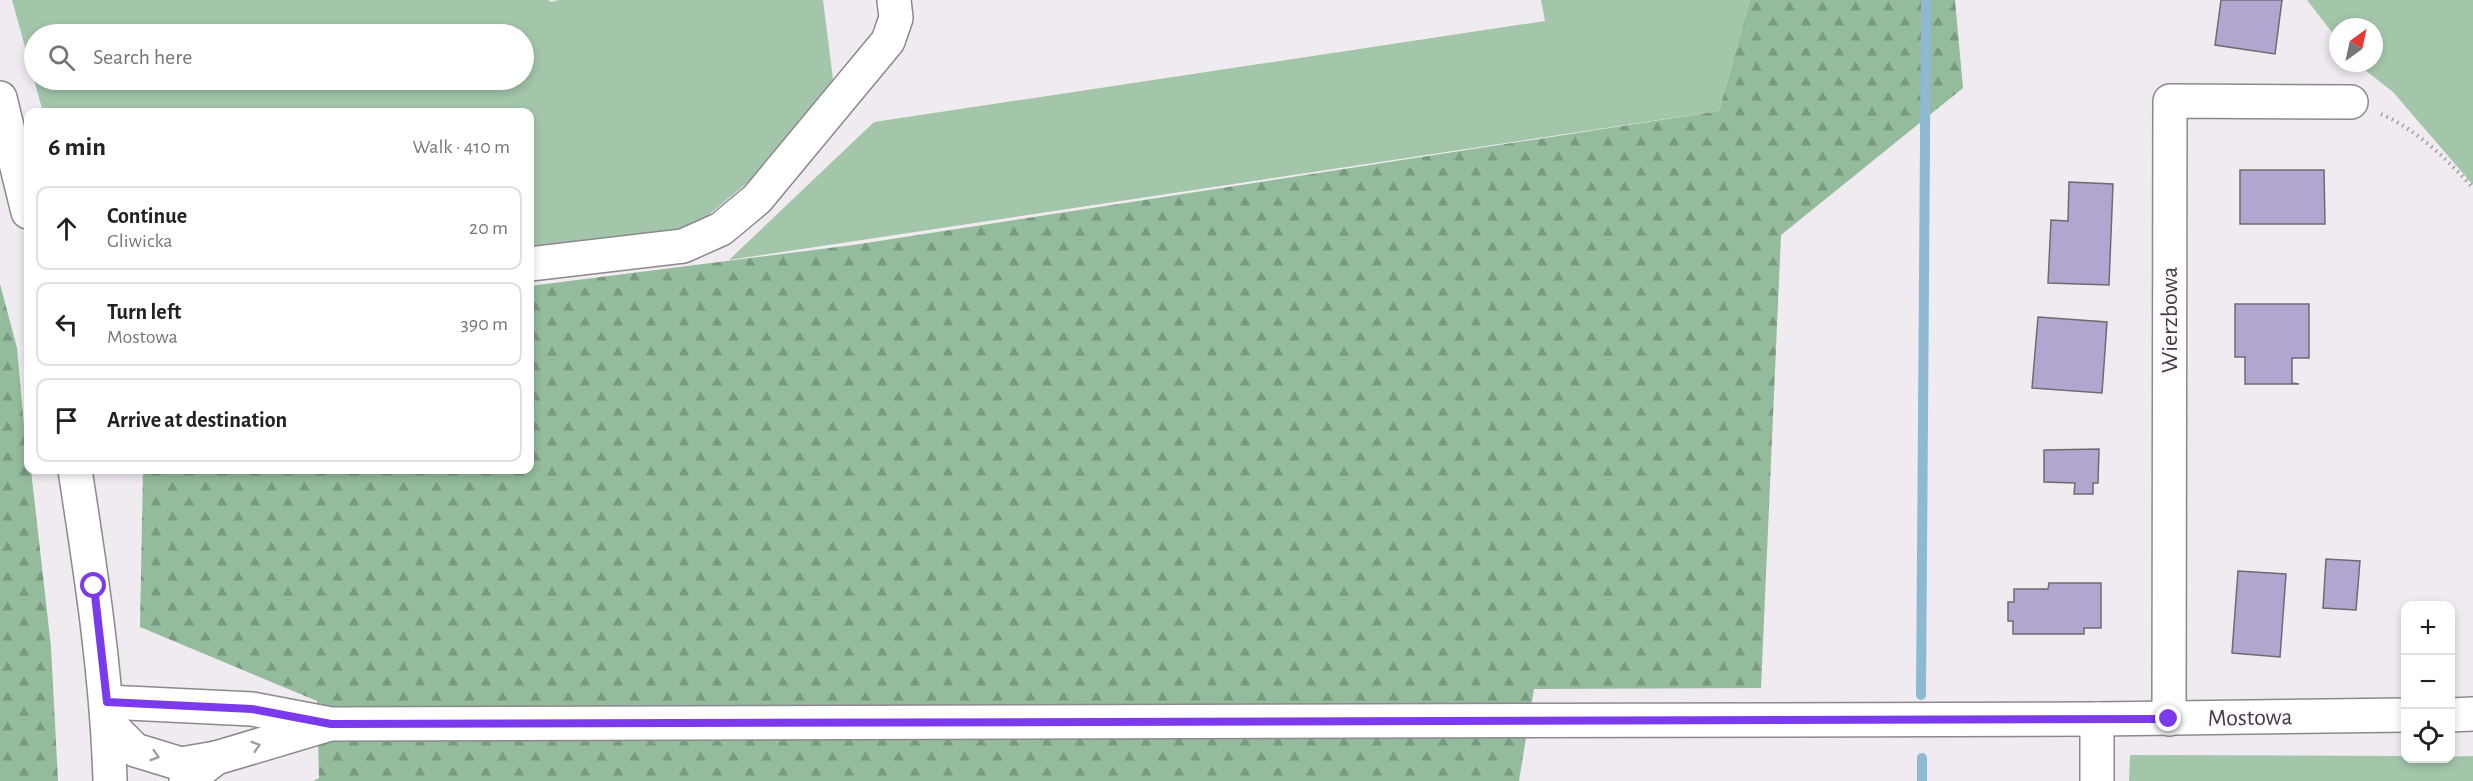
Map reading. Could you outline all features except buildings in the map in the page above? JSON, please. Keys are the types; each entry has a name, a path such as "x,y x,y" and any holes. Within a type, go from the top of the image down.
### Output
{"street":[{"path":"534,264 683,246 721,229 757,199 888,41 896,18 894,0"},
{"path":"0,98 24,196"},
{"name":"Wierzbowa","path":"2169,719 2170,101 2350,102"},
{"path":"76,474 94,586 108,713 110,781"},
{"name":"Mostowa","path":"108,713 252,709 331,724 2169,719 2401,715"},
{"name":"Mostowa","path":"108,713 135,750 181,764 216,758 331,724"},
{"path":"2455,715 2473,714"},
{"path":"2097,719 2097,781"},
{"name":"Mostowa","path":"186,781 216,758"}],"path":[{"path":"2350,102 2402,123 2452,164 2473,188"}],"green space":[{"path":"12,0 548,0 551,2 559,0 823,0 834,87 753,178 694,227 534,247 534,108 42,108 37,90 534,90 534,24 24,24 24,43"},
{"path":"1541,0 1750,0 1719,111 729,260 874,122 1545,21"},
{"path":"1750,0 1955,0 1963,88 1781,235 1761,688 1534,689 1519,781 313,781 319,778 317,701 140,627 143,474 534,474 534,285 853,245 1719,111"},
{"path":"2307,0 2473,0 2473,185 2393,92 2367,72 2383,72 2383,18 2329,18 2329,28"},
{"path":"0,284 17,348 24,426 24,474 31,474 51,647 58,781 0,781"},
{"path":"2130,755 2401,756 2401,763 2455,763 2455,757 2473,756 2473,781 2129,781"}],"waterway":[{"path":"1921,695 1926,0"},
{"path":"1922,758 1922,781"}],"route":[{"path":"94,586 107,702 252,709 331,724 2169,719"}]}
